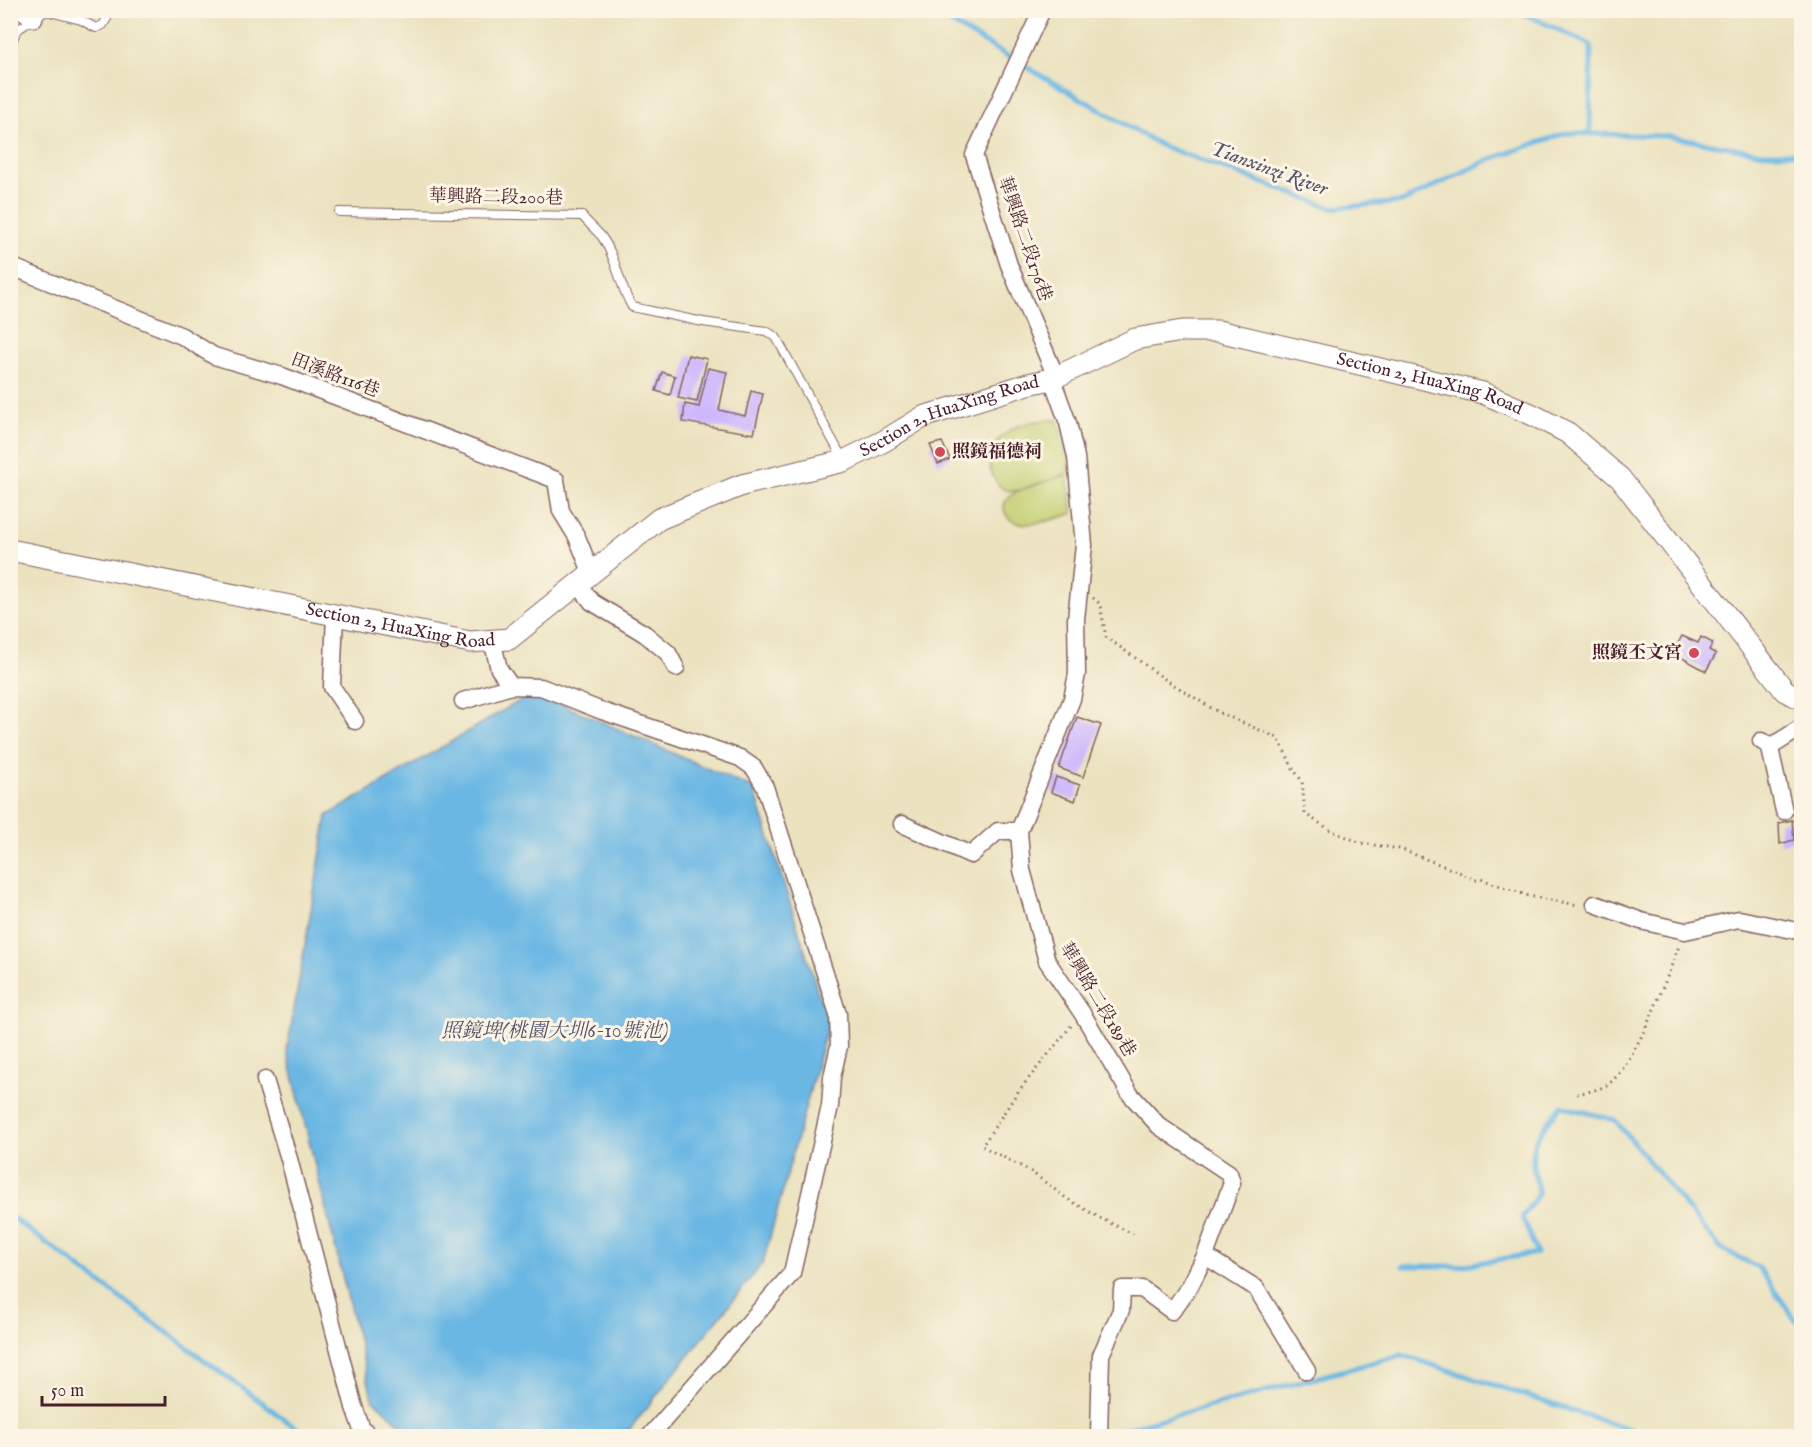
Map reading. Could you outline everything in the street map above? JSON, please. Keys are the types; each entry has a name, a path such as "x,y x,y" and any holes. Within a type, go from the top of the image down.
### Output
{"street":[{"name":"華興路二段176巷","path":"1042,10 1030,40 974,155 1008,265 1053,370 1052,379"},
{"name":"田溪路116巷","path":"10,266 182,336 214,356 282,376 556,480 561,512 577,537 584,578"},
{"name":"Section 2, HuaXing Road","path":"10,550 470,642 509,639 659,519 742,485 844,461 884,441 923,417 1028,384 1052,379 1135,339 1182,332 1218,331 1483,393 1568,433 1620,478 1785,691 1802,699"},
{"name":"華興路二段189巷","path":"1052,379 1068,423 1076,457 1084,545 1076,618 1077,674 1072,699 1019,831 1022,870 1047,961 1082,1013 1130,1094 1159,1125 1229,1173 1232,1183 1205,1257 1190,1286 1172,1311 1142,1289 1122,1289 1121,1310 1101,1355 1099,1437"},
{"path":"584,578 592,602 645,634 668,653 676,668"},
{"path":"335,615 332,687 355,721"},
{"path":"492,640 499,669 511,686"},
{"path":"463,701 511,686 541,687 602,711 740,758 754,768 765,787 838,1014 839,1046 832,1077 830,1106 792,1273 650,1437"},
{"path":"1784,811 1765,742 1772,746 1802,726"},
{"path":"903,824 971,855 998,831 1019,831"},
{"path":"1595,904 1641,921 1685,931 1739,919 1802,932"},
{"path":"265,1080 289,1159 354,1407 361,1427 369,1437"},
{"path":"1205,1257 1256,1288 1307,1371"}],"lane":[{"path":"10,46 17,30 28,15 46,11 81,20 96,28 103,25 112,10"},
{"name":"華興路二段200巷","path":"339,212 582,216 602,238 621,279 624,294 632,307 703,322 766,331 776,337 844,461"}],"path":[{"path":"1080,588 1100,604 1106,637 1166,680 1218,712 1278,738 1302,781 1305,814 1332,831 1361,843 1400,849 1475,880 1481,879 1529,896 1574,905 1595,904"},
{"path":"1576,1094 1607,1086 1622,1071 1654,1009 1685,931"},
{"path":"1082,1013 1017,1093 982,1146 1030,1172 1066,1198 1100,1218 1133,1234"}],"green space":[{"path":"1057,420 1069,462 1068,473 1021,490 1010,491 1002,488 994,479 990,468 994,445 1005,434 1020,425"},
{"path":"1067,475 1073,513 1033,524 1022,524 1007,516 1004,505 1012,494"}],"water":[{"name":"照鏡埤(桃園大圳6-10號池)","path":"534,692 754,789 828,1024 763,1263 624,1436 414,1436 373,1400 287,1051 327,816"}],"building":[{"path":"688,355 707,359 697,402 678,398"},
{"path":"708,368 727,372 719,410 745,416 751,391 763,394 754,434 683,422 685,404 699,407"},
{"path":"662,372 675,376 670,395 656,391"},
{"name":"照鏡福德祠","path":"942,442 950,459 938,464 930,445"},
{"name":"照鏡丕文宮","path":"1682,636 1698,643 1701,637 1713,643 1709,650 1716,654 1706,671 1673,653"},
{"path":"1077,717 1101,725 1083,777 1059,768"},
{"path":"1056,777 1080,785 1075,801 1051,792"},
{"path":"1792,820 1794,840 1780,844 1779,823"}],"waterway":[{"name":"Tianxinzi River","path":"929,10 1162,146 1332,208 1402,202 1488,160 1566,133 1666,136 1763,153 1802,153"},
{"path":"1516,10 1591,45 1590,134"},
{"path":"1403,1266 1459,1266 1537,1253 1522,1217 1539,1193 1533,1164 1534,1146 1543,1129 1561,1106 1615,1120 1720,1248 1758,1267 1796,1321 1802,1323"},
{"path":"10,1216 307,1436"},
{"path":"1113,1432 1402,1355 1650,1436"}],"place":[{"name":"照鏡福德祠","path":"940,452"},
{"name":"照鏡丕文宮","path":"1694,653"}]}
